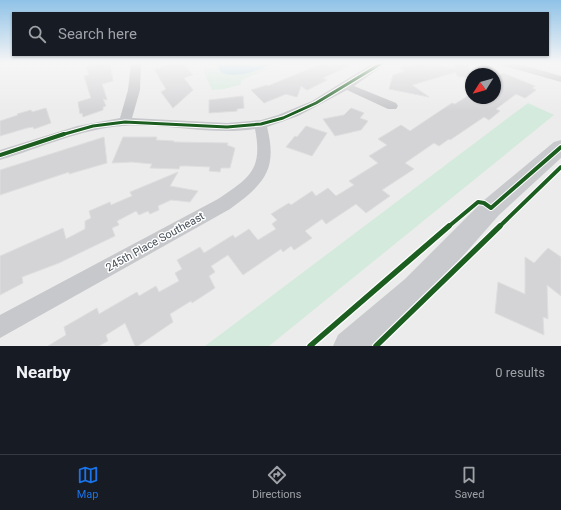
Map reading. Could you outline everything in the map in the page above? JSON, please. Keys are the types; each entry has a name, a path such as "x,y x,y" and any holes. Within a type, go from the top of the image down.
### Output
{"street":[{"path":"125,122 134,90 135,79"},
{"path":"0,155 86,128 125,122 163,122 210,128 260,124 308,107 357,79"},
{"path":"544,79 561,86"},
{"path":"346,86 392,106"},
{"name":"245th Place Southeast","path":"0,327 224,204 241,192 253,181 264,162 265,149 260,124"},
{"path":"349,346 415,289 491,208 561,147"}],"green space":[{"path":"207,79 244,79 242,80 240,85 212,90"},
{"path":"528,103 554,115 269,346 205,346"}],"building":[{"path":"85,79 113,79 113,81 102,84 107,100 103,99 106,106 103,107 103,110 83,117 82,113 80,114 78,102 91,98"},
{"path":"160,79 185,79 193,90 173,108 161,92 166,89"},
{"path":"285,79 327,80 307,90 301,86 297,97 286,94 264,103 251,90 267,85 268,86"},
{"path":"392,79 432,79 412,85 429,97 389,89"},
{"path":"501,79 518,79 535,86 532,88 536,90 525,98 516,94 496,109 500,111 489,120 484,117 450,140 449,139 439,146 434,143 405,163 414,169 382,190 390,196 366,213 356,204 326,224 322,219 305,231 312,238 294,250 291,246 283,252 281,249 243,275 228,255 211,266 215,272 209,276 215,288 192,303 191,301 170,314 173,322 138,346 135,346 125,323 106,335 108,341 99,346 48,346 66,335 64,327 97,308 99,314 137,292 139,296 156,286 159,292 179,281 175,273 182,269 177,260 200,247 204,253 233,235 235,238 249,229 258,240 276,229 272,224 277,220 271,214 289,203 291,205 312,191 316,196 328,188 336,196 354,185 349,181 378,163 369,156 387,145 378,139 401,125 410,131 452,103 455,104 465,98 465,104 501,104"},
{"path":"243,96 244,108 237,109 237,111 209,113 209,100"},
{"path":"46,108 51,123 34,129 33,127 27,128 0,136 0,121 31,110 32,112"},
{"path":"351,108 364,113 360,118 368,121 361,130 335,136 323,119 344,115"},
{"path":"306,126 327,133 312,156 286,147"},
{"path":"104,137 107,163 69,174 69,172 0,195 0,170"},
{"path":"123,137 157,137 156,140 174,142 228,143 227,145 235,148 230,168 221,168 220,172 209,171 210,167 180,166 179,169 150,168 152,164 132,162 112,163"},
{"path":"178,172 170,186 198,191 190,202 171,200 158,206 159,210 150,214 148,211 139,215 136,211 117,221 119,225 112,228 115,236 59,263 22,277 23,283 0,295 0,256 63,228 66,239 85,229 85,221 91,218 89,211 110,202 111,205 132,196 130,192"},
{"path":"548,248 561,257 561,296 547,285 548,319 543,317 544,335 495,313 498,282 525,294 525,257 534,263"}],"cycle path":[{"path":"0,155 61,134 109,123 142,122 227,127 272,122 294,114 316,103 337,92 356,79"},
{"path":"310,346 466,211 478,202 484,203 491,208 561,147"},
{"path":"376,346 561,167"}]}
